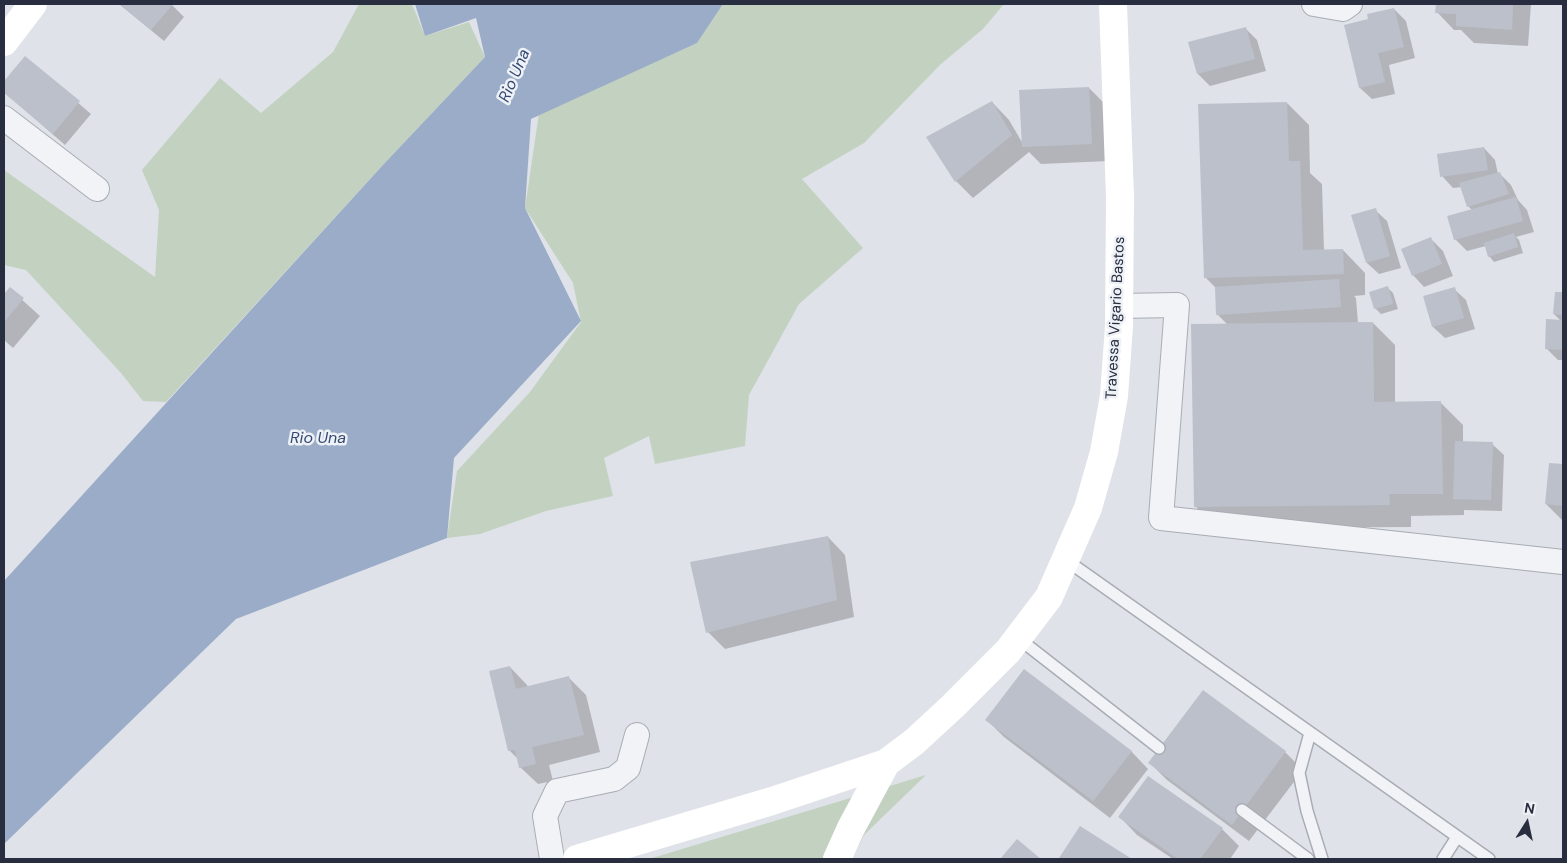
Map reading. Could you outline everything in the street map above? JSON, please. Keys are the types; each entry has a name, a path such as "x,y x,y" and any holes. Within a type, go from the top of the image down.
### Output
{"main road":[{"path":"4,42 33,4"},
{"name":"Travessa Vigario Bastos","path":"886,763 914,742 1008,651 1049,597 1088,508 1104,452 1114,396 1119,306 1120,197 1113,4"},
{"path":"577,859 772,801 886,763"},
{"path":"837,859 851,828 886,763"}],"street":[{"path":"1314,4 1343,9 1350,4"},
{"path":"4,118 97,188"},
{"path":"1119,306 1177,305 1161,518 1563,562"},
{"path":"552,859 545,816 557,791 614,778 628,768 637,735"}],"lane":[{"path":"1066,560 1489,859"},
{"path":"1018,638 1159,748"},
{"path":"1310,732 1299,772 1307,812 1322,859"},
{"path":"1242,810 1308,859"},
{"path":"1443,859 1457,836"}],"green space":[{"path":"359,4 412,4 425,36 469,22 485,57 382,166 166,402 143,401 121,373 26,270 4,265 4,170 155,277 159,210 142,170 220,78 261,113 333,52"},
{"path":"723,4 1004,4 983,29 941,64 864,143 802,179 863,248 799,304 749,395 745,446 655,464 649,436 604,458 613,496 546,511 480,534 447,538 457,471 530,392 581,322 573,283 525,208 539,113 697,43"},
{"path":"926,775 864,835 852,859 649,859"}],"water":[{"name":"Rio Una","path":"415,4 723,4 697,43 531,119 525,208 581,321 454,458 447,538 236,619 4,844 4,581 382,166 485,57 476,18 425,36"}],"building":[{"path":"120,4 173,4 151,30"},
{"path":"1436,4 1513,4 1512,30 1456,26 1456,14 1435,13"},
{"path":"1394,8 1404,47 1378,53 1385,82 1359,88 1344,25 1368,19 1367,14"},
{"path":"1246,27 1255,59 1197,74 1188,42"},
{"path":"25,56 80,101 53,134 4,93 4,81"},
{"path":"1089,87 1092,144 1022,147 1019,90"},
{"path":"992,101 1012,135 955,182 926,137"},
{"path":"1287,102 1289,161 1300,161 1303,250 1343,249 1344,274 1204,278 1198,104"},
{"path":"1484,147 1488,170 1440,177 1437,154"},
{"path":"1500,172 1509,194 1467,207 1459,183"},
{"path":"1516,197 1523,221 1454,240 1447,216"},
{"path":"1376,208 1390,256 1366,263 1351,215"},
{"path":"1514,233 1518,247 1488,257 1484,243"},
{"path":"1431,237 1442,264 1412,276 1401,249"},
{"path":"1339,279 1341,307 1216,315 1215,287"},
{"path":"1388,286 1393,304 1374,309 1369,292"},
{"path":"10,287 24,298 4,322 4,294"},
{"path":"1455,287 1464,318 1432,327 1423,296"},
{"path":"1555,292 1563,292 1563,315 1553,314"},
{"path":"1546,319 1563,320 1563,350 1545,349"},
{"path":"1373,322 1374,402 1441,401 1443,494 1389,494 1390,505 1194,507 1191,324"},
{"path":"1455,441 1493,442 1491,500 1453,499"},
{"path":"1549,463 1563,464 1563,506 1545,504"},
{"path":"828,536 837,600 706,633 690,562"},
{"path":"510,666 516,689 569,676 584,735 532,747 536,764 519,768 515,750 508,751 489,671"},
{"path":"1024,669 1132,751 1093,801 985,720"},
{"path":"1203,690 1286,751 1232,825 1148,763"},
{"path":"1148,776 1223,828 1200,859 1178,859 1118,817"},
{"path":"1080,826 1132,859 1059,858"},
{"path":"1017,839 1041,859 1000,859"}]}
